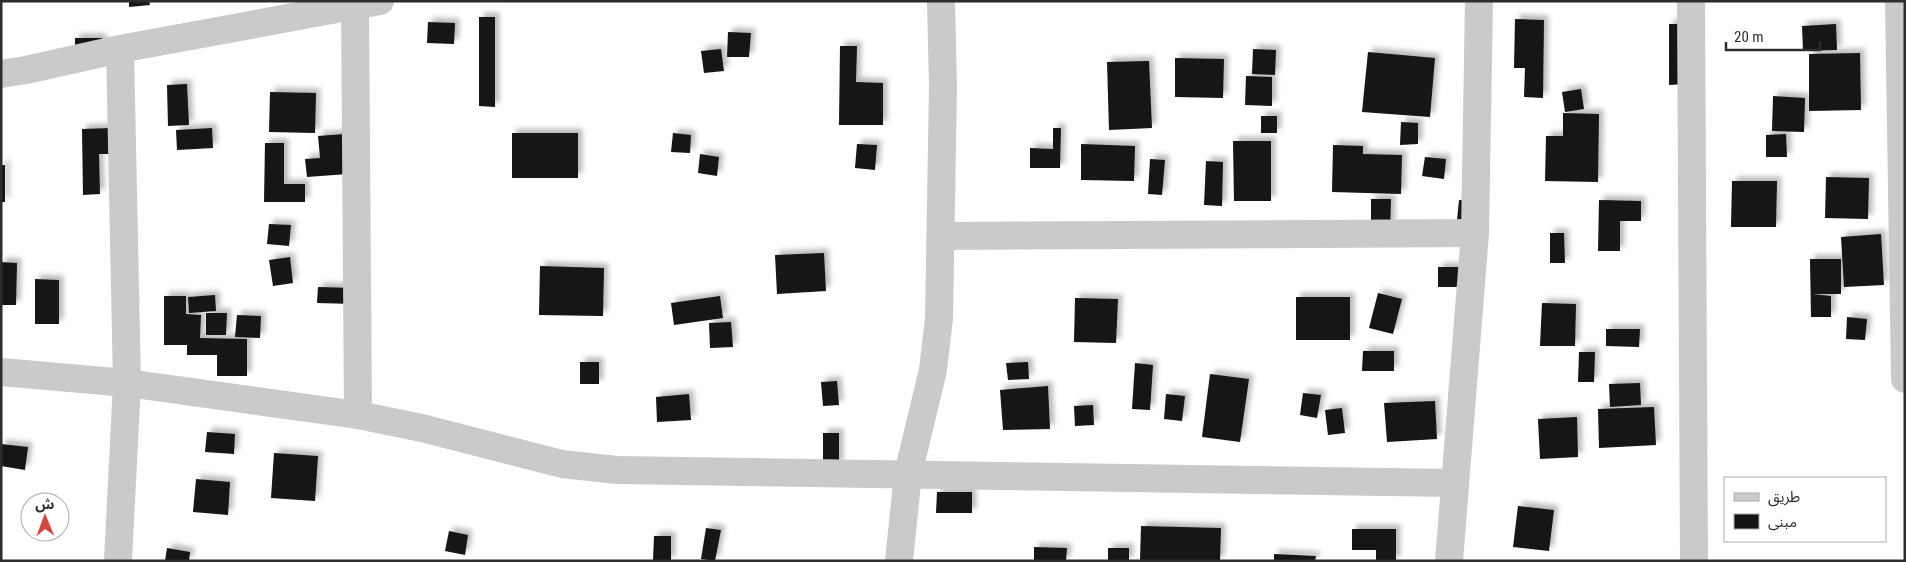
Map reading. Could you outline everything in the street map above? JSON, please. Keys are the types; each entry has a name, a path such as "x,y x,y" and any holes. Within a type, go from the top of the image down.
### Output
{"street":[{"path":"899,561 908,474 933,370 938,318 943,87 941,1"},
{"path":"1449,561 1475,233 1480,1"},
{"path":"1691,1 1694,561"},
{"path":"1899,1 1905,379"},
{"path":"1,74 120,49 367,3 358,415"},
{"path":"118,561 127,383 120,49"},
{"path":"941,236 1475,233"},
{"path":"1,372 127,383 358,415 422,428 547,460 617,470 1454,483"}],"building":[{"path":"129,1 149,1 150,5 129,7"},
{"path":"479,17 495,17 495,107 479,106"},
{"path":"1515,19 1544,20 1543,98 1524,97 1525,68 1514,68"},
{"path":"428,22 455,23 454,44 427,43"},
{"path":"1669,24 1688,24 1687,84 1669,85"},
{"path":"1836,24 1837,50 1803,51 1802,26"},
{"path":"728,32 751,33 749,57 727,57"},
{"path":"75,38 102,38 102,57 75,56"},
{"path":"840,46 857,46 856,82 883,83 883,125 839,125"},
{"path":"721,49 724,71 704,73 701,51"},
{"path":"1253,49 1276,50 1275,75 1252,74"},
{"path":"1368,52 1435,58 1430,117 1362,112"},
{"path":"1860,53 1861,110 1809,111 1809,54"},
{"path":"1175,58 1224,59 1223,98 1175,97"},
{"path":"1149,61 1152,128 1109,130 1107,62"},
{"path":"1246,76 1272,77 1272,106 1245,105"},
{"path":"187,84 189,125 168,126 167,85"},
{"path":"1581,89 1584,109 1565,112 1562,92"},
{"path":"270,92 316,93 315,133 269,132"},
{"path":"1773,96 1805,98 1804,132 1772,131"},
{"path":"1563,113 1599,114 1598,182 1545,181 1546,136 1563,136"},
{"path":"1261,116 1277,116 1277,133 1261,133"},
{"path":"1401,122 1418,123 1418,144 1400,145"},
{"path":"112,128 112,154 99,154 100,194 83,195 82,129"},
{"path":"212,128 213,148 177,150 176,130"},
{"path":"1053,128 1061,128 1060,168 1030,168 1030,148 1053,149"},
{"path":"358,133 361,173 307,177 305,159 320,158 318,136"},
{"path":"512,133 578,133 578,178 512,178"},
{"path":"673,133 691,135 690,153 671,152"},
{"path":"1786,134 1787,157 1766,157 1766,135"},
{"path":"1233,141 1271,141 1271,201 1234,201"},
{"path":"265,143 284,143 284,184 305,184 305,202 264,202"},
{"path":"857,144 877,145 875,170 855,168"},
{"path":"1081,144 1135,146 1134,181 1081,180"},
{"path":"1333,145 1363,146 1363,154 1402,155 1401,194 1332,192"},
{"path":"700,154 719,157 717,176 698,173"},
{"path":"1425,157 1446,159 1444,179 1422,176"},
{"path":"1150,159 1165,160 1162,195 1148,194"},
{"path":"1206,161 1223,162 1222,206 1204,205"},
{"path":"1,165 5,165 5,202 1,202"},
{"path":"1826,177 1869,178 1868,219 1825,218"},
{"path":"1732,181 1777,181 1776,227 1731,227"},
{"path":"1371,199 1391,199 1390,235 1371,235"},
{"path":"1459,200 1475,201 1473,221 1457,220"},
{"path":"1599,200 1641,201 1641,221 1620,221 1620,251 1598,251"},
{"path":"269,224 291,225 289,246 267,244"},
{"path":"1550,233 1564,233 1565,263 1550,263"},
{"path":"1881,234 1884,285 1844,287 1841,237"},
{"path":"824,253 826,291 777,294 775,255"},
{"path":"290,257 293,283 273,286 269,260"},
{"path":"1810,259 1841,259 1841,294 1813,294 1831,296 1831,317 1811,317"},
{"path":"1,262 17,263 16,305 1,305"},
{"path":"540,266 604,268 603,316 539,315"},
{"path":"1438,267 1459,267 1459,287 1438,287"},
{"path":"35,279 59,280 59,324 35,324"},
{"path":"318,287 354,288 354,304 317,303"},
{"path":"1378,293 1402,299 1393,334 1369,328"},
{"path":"215,295 216,311 189,313 188,297"},
{"path":"164,296 186,296 186,314 201,315 200,338 247,339 247,376 217,376 217,355 187,355 187,345 164,345"},
{"path":"720,296 723,318 674,325 671,303"},
{"path":"1296,297 1350,297 1350,340 1296,340"},
{"path":"1075,298 1118,299 1116,343 1074,342"},
{"path":"1542,303 1576,304 1575,346 1540,346"},
{"path":"206,313 227,313 226,335 206,335"},
{"path":"237,315 261,316 260,338 235,337"},
{"path":"1847,317 1867,319 1865,340 1846,339"},
{"path":"731,322 733,347 710,348 709,323"},
{"path":"1606,329 1640,329 1639,347 1606,346"},
{"path":"1363,351 1394,351 1394,371 1362,371"},
{"path":"1579,352 1595,352 1594,382 1578,382"},
{"path":"580,362 599,362 599,384 580,384"},
{"path":"1028,362 1029,379 1008,380 1006,363"},
{"path":"1135,363 1153,365 1150,410 1132,409"},
{"path":"1210,374 1249,379 1240,442 1202,437"},
{"path":"837,381 839,405 823,406 821,382"},
{"path":"1640,383 1641,405 1610,407 1609,384"},
{"path":"1048,386 1050,429 1003,430 1000,390"},
{"path":"1303,393 1321,395 1317,418 1300,415"},
{"path":"689,394 691,420 657,422 656,397"},
{"path":"1166,394 1185,396 1182,421 1164,419"},
{"path":"1435,401 1437,439 1387,442 1384,403"},
{"path":"1093,405 1094,425 1075,426 1074,406"},
{"path":"1654,407 1656,445 1599,448 1598,409"},
{"path":"1342,408 1345,433 1328,435 1325,410"},
{"path":"1577,417 1578,457 1540,459 1538,419"},
{"path":"207,432 235,434 234,454 205,452"},
{"path":"823,433 839,433 839,465 823,464"},
{"path":"1,444 28,447 25,470 1,466"},
{"path":"274,453 318,456 315,501 271,498"},
{"path":"196,479 230,482 228,515 193,512"},
{"path":"937,492 972,492 972,513 936,513"},
{"path":"1518,506 1554,510 1549,551 1513,547"},
{"path":"1141,526 1221,528 1220,561 1140,561"},
{"path":"706,528 721,530 715,561 701,559"},
{"path":"1352,529 1396,529 1396,561 1376,561 1376,550 1352,550"},
{"path":"449,531 468,535 465,555 445,551"},
{"path":"654,536 671,536 671,561 653,561"},
{"path":"1034,547 1067,548 1066,561 1034,561"},
{"path":"167,548 190,552 189,561 165,561"},
{"path":"1108,548 1129,548 1129,561 1108,561"},
{"path":"1274,554 1316,556 1315,561 1274,561"}]}
